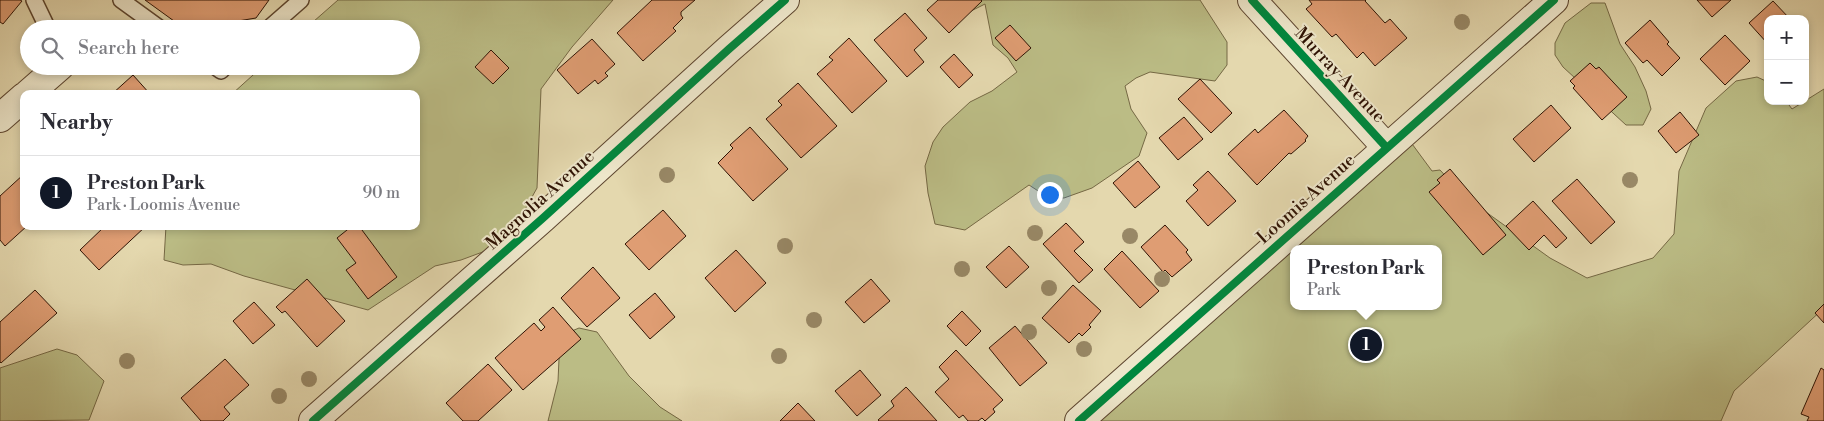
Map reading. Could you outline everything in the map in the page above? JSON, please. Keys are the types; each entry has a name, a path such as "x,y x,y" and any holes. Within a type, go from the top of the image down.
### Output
{"street":[{"name":"Magnolia Avenue","path":"313,421 543,218 785,0"},
{"name":"Murray Avenue","path":"1252,0 1387,148"},
{"name":"Loomis Avenue","path":"1079,421 1554,0"},
{"path":"32,90 48,75"},
{"path":"0,118 20,100"}],"lane":[{"path":"34,0 44,20"},
{"path":"121,0 149,20"},
{"path":"278,20 301,0"}],"green space":[{"path":"338,0 613,0 572,47 541,89 537,188 517,224 488,250 461,260 435,266 368,310 244,276 211,264 183,265 164,260 166,230 420,230 420,90 236,90 253,75 420,75 420,20 315,20"},
{"path":"937,0 1200,0 1227,42 1227,65 1215,81 1150,72 1136,78 1125,86 1131,109 1147,133 1139,156 1092,188 1064,198 1049,198 1029,185 965,230 935,224 928,193 925,166 933,142 943,127 970,102 992,91 1017,72 1008,58 993,45 985,4 969,12"},
{"path":"1591,3 1605,3 1620,44 1635,67 1646,91 1651,109 1643,125 1626,125 1563,67 1555,55 1555,43 1565,23"},
{"path":"1757,77 1764,80 1764,105 1789,105 1792,109 1798,105 1809,105 1809,98 1824,89 1824,308 1734,391 1721,421 1079,421 1404,133 1432,171 1440,170 1465,197 1550,258 1587,278 1653,258 1674,234 1679,171 1706,108 1736,81"},
{"path":"579,328 597,332 629,376 660,407 682,421 548,421 558,381 559,359 567,333"},
{"path":"57,349 77,355 104,381 89,420 0,421 0,368"}],"building":[{"path":"0,0 22,1 3,24 0,22"},
{"path":"145,0 269,0 256,18 244,20 173,20"},
{"path":"652,0 695,0 681,12 683,18 673,28 676,31 643,61 617,33"},
{"path":"938,0 982,1 949,33 927,10"},
{"path":"1309,0 1366,0 1385,23 1390,19 1407,38 1375,66 1363,52 1357,58 1336,34 1332,37 1306,9 1312,4"},
{"path":"1697,0 1731,0 1712,17"},
{"path":"1773,1 1786,15 1764,15 1764,40 1749,23"},
{"path":"905,13 927,38 914,50 924,62 907,77 874,40"},
{"path":"1650,20 1669,42 1667,44 1680,58 1662,76 1647,60 1643,63 1625,43"},
{"path":"1010,25 1031,48 1016,61 995,38"},
{"path":"1725,35 1750,61 1725,85 1700,59"},
{"path":"849,38 887,81 852,113 817,74 833,60 829,57"},
{"path":"592,39 615,64 605,73 608,76 598,84 595,80 578,94 557,70"},
{"path":"491,50 509,68 493,84 475,67"},
{"path":"954,54 973,75 959,88 940,67"},
{"path":"1590,63 1596,69 1599,67 1627,97 1602,120 1573,88 1575,86 1570,81"},
{"path":"133,75 146,90 116,90"},
{"path":"1200,79 1232,113 1211,133 1178,99"},
{"path":"798,83 837,126 801,158 766,119 782,105 778,101"},
{"path":"1551,105 1571,128 1534,162 1513,139"},
{"path":"1284,110 1308,136 1306,141 1291,154 1289,153 1257,185 1228,154 1255,129 1258,133"},
{"path":"1680,112 1699,135 1676,153 1658,131"},
{"path":"1184,117 1203,139 1178,160 1159,138"},
{"path":"750,127 788,169 753,201 718,163 733,148 730,145"},
{"path":"1138,161 1160,187 1135,208 1113,183"},
{"path":"1450,169 1506,235 1483,255 1429,192 1440,183 1437,180"},
{"path":"1208,171 1236,201 1208,226 1186,201 1198,190 1193,185"},
{"path":"20,178 20,230 23,230 5,246 0,240 0,196"},
{"path":"1577,179 1615,222 1591,244 1552,201"},
{"path":"1533,201 1567,238 1556,248 1544,235 1529,250 1506,226"},
{"path":"663,210 686,236 649,270 625,244"},
{"path":"1066,223 1084,242 1074,251 1093,270 1079,283 1043,244"},
{"path":"1165,225 1188,250 1186,252 1192,260 1172,277 1165,270 1163,272 1141,247"},
{"path":"101,230 142,230 99,270 80,250"},
{"path":"347,230 362,230 397,277 368,299 346,270 356,263 337,238"},
{"path":"1009,246 1029,267 1006,288 986,267"},
{"path":"736,250 766,283 735,312 705,278"},
{"path":"1122,251 1159,291 1140,308 1104,269"},
{"path":"593,267 620,298 587,327 561,298"},
{"path":"307,279 345,321 317,347 285,311 282,313 276,307"},
{"path":"871,279 890,301 864,323 845,302"},
{"path":"1073,285 1101,311 1089,325 1091,327 1082,336 1079,333 1069,343 1042,318"},
{"path":"35,290 57,313 1,363 0,322"},
{"path":"655,293 675,317 650,339 629,315"},
{"path":"254,302 275,325 253,344 233,321"},
{"path":"1824,304 1824,323 1815,313"},
{"path":"553,307 581,339 523,390 495,358 534,323 541,331 545,327 539,320"},
{"path":"962,311 981,331 966,346 947,326"},
{"path":"1015,326 1047,363 1020,386 989,348"},
{"path":"956,350 1003,400 993,409 995,412 985,421 982,418 978,421 968,421 963,415 959,418 935,392 949,379 939,367"},
{"path":"225,359 249,385 224,407 230,414 223,421 201,421 181,398"},
{"path":"488,364 512,390 478,421 463,421 446,403"},
{"path":"1821,368 1824,370 1824,421 1807,421 1809,417 1801,414"},
{"path":"860,370 881,395 857,416 835,391"},
{"path":"906,387 937,421 878,420 894,406 891,401"},
{"path":"798,403 815,421 780,421"}],"cycle path":[{"path":"313,421 543,218 785,0"},
{"path":"1252,0 1387,148"},
{"path":"1079,421 1554,0"}],"place":[{"name":"Preston Park","path":"1366,345"}]}
